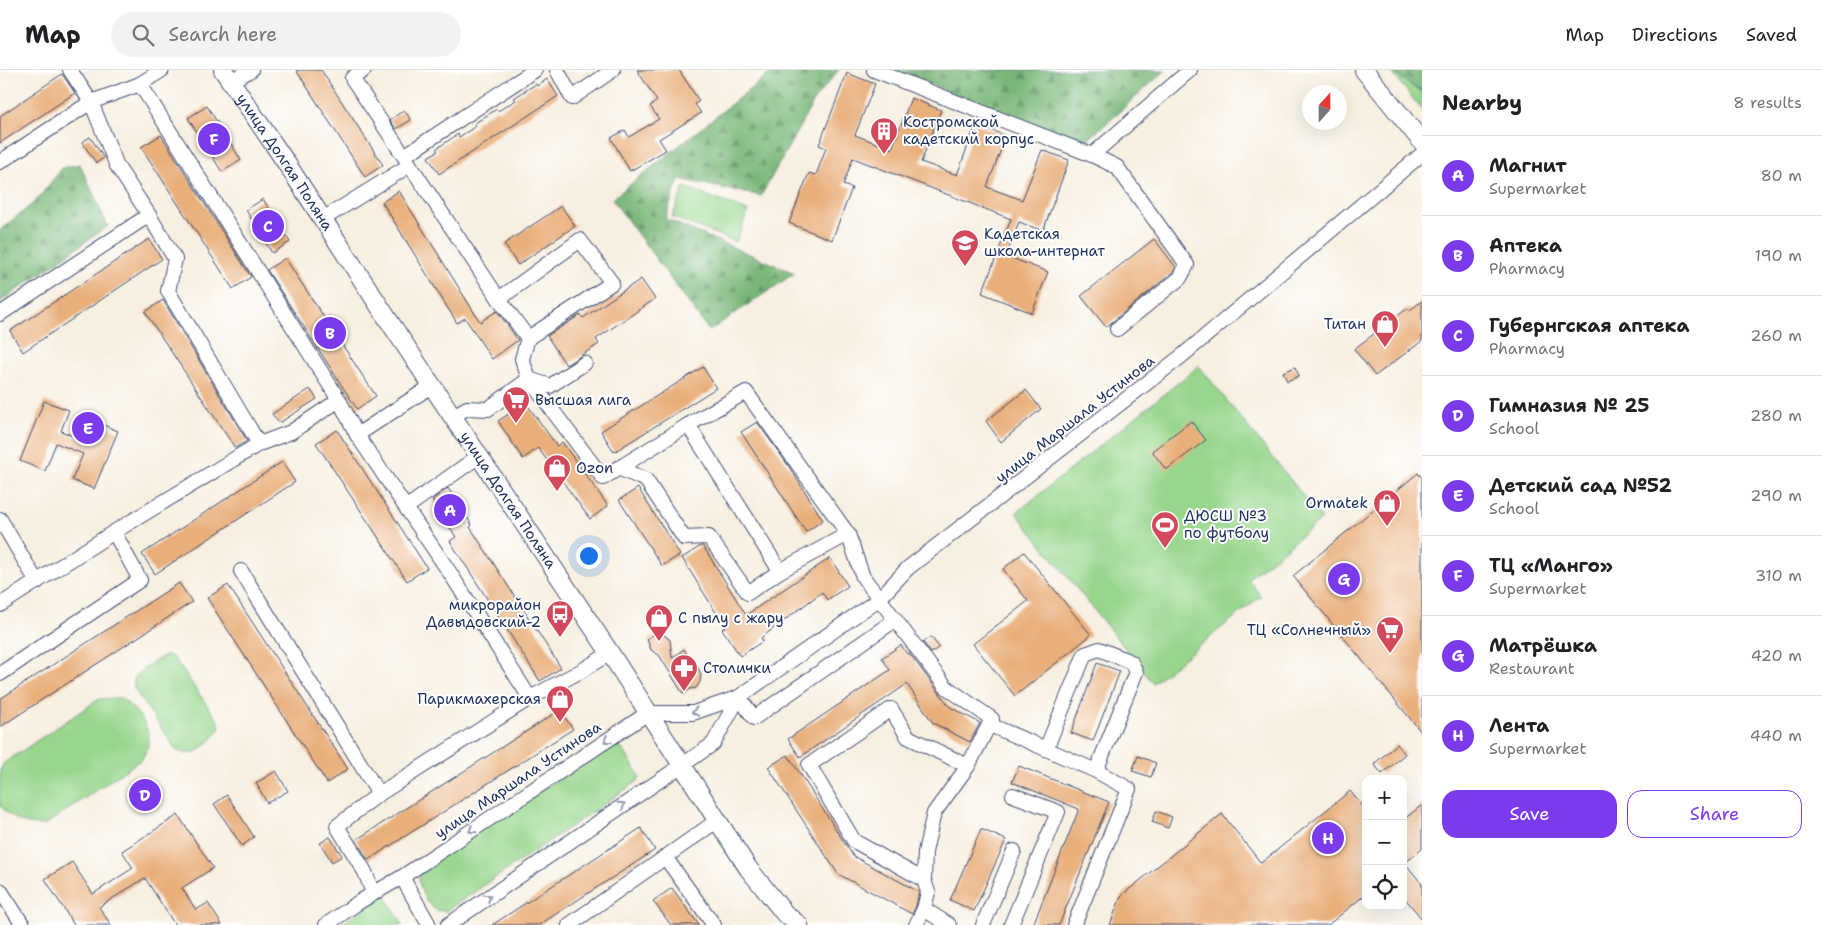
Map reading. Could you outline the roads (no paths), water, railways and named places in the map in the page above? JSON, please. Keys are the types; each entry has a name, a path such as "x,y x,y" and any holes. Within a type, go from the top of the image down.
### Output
{"main road":[{"path":"1364,70 1422,142"},
{"name":"улица Долгая Поляна","path":"227,76 610,653 748,868 785,914 799,925"}],"street":[{"path":"70,70 91,102 117,166 150,216 175,259 168,292 259,444"},
{"path":"0,162 91,102 140,84 162,70"},
{"path":"227,76 251,70"},
{"path":"364,70 352,78 499,299 528,338"},
{"path":"323,220 535,70"},
{"path":"557,70 572,98 613,70"},
{"path":"874,70 1092,155 1117,167 1187,265 1180,278 1118,329"},
{"path":"1092,155 1190,70"},
{"path":"140,84 339,400 358,435 407,507 530,698"},
{"name":"улица Маршала Устинова","path":"326,925 648,713 693,713 739,697 879,599 908,568 1183,355 1422,154"},
{"path":"0,314 150,216"},
{"path":"499,299 580,240 612,283 528,338 522,359 529,379 603,478 688,425 746,392 848,534 863,577 879,599 946,687 992,719 968,766 934,813 925,852 924,880 928,892 924,909 916,925"},
{"path":"529,379 550,386 585,363"},
{"path":"453,416 467,408 488,409 529,379"},
{"path":"358,435 433,385"},
{"path":"0,605 114,532 259,444 291,432 339,400"},
{"path":"688,425 780,571"},
{"path":"407,507 479,456"},
{"path":"618,468 646,480 684,538 709,537 748,593 780,571 848,534"},
{"path":"0,520 37,582"},
{"path":"0,674 140,580 114,532"},
{"path":"241,571 379,794"},
{"path":"739,697 754,718 895,620"},
{"path":"1046,748 1085,654 1098,649 1131,662 1136,672 1096,771"},
{"path":"373,893 366,872 337,826 379,794 530,698 581,672 610,653"},
{"name":"улица Маршала Устинова","path":"448,925 713,744 739,697"},
{"path":"924,880 854,841 809,765 891,709 908,737 968,766"},
{"path":"990,725 1096,771 1129,789 1074,925"},
{"path":"1011,925 1058,812 1013,795"},
{"path":"569,925 718,820"},
{"path":"983,925 1014,851"},
{"path":"665,857 714,925"},
{"path":"402,876 429,925"},
{"path":"0,890 23,925"},
{"path":"924,909 949,925"}],"place":[{"name":"ТЦ «Манго»","path":"214,139"},
{"name":"Костромской кадетский корпус","path":"884,155"},
{"name":"Губернгская аптека","path":"268,226"},
{"name":"Кадетская школа-интернат","path":"965,267"},
{"name":"Аптека","path":"330,333"},
{"name":"Титан","path":"1385,348"},
{"name":"Высшая лига","path":"516,424"},
{"name":"Детский сад №52","path":"88,428"},
{"name":"Ozon","path":"557,492"},
{"name":"Магнит","path":"450,510"},
{"name":"Ormatek","path":"1387,527"},
{"name":"ДЮСШ №3 по футболу","path":"1165,549"},
{"name":"Матрёшка","path":"1344,579"},
{"name":"микрорайон Давыдовский-2","path":"560,638"},
{"name":"C пылу с жару","path":"659,642"},
{"name":"ТЦ «Солнечный»","path":"1390,654"},
{"name":"Столички","path":"684,692"},
{"name":"Парикмахерская","path":"560,723"},
{"name":"Гимназия № 25","path":"145,795"},
{"name":"Лента","path":"1328,838"}]}
